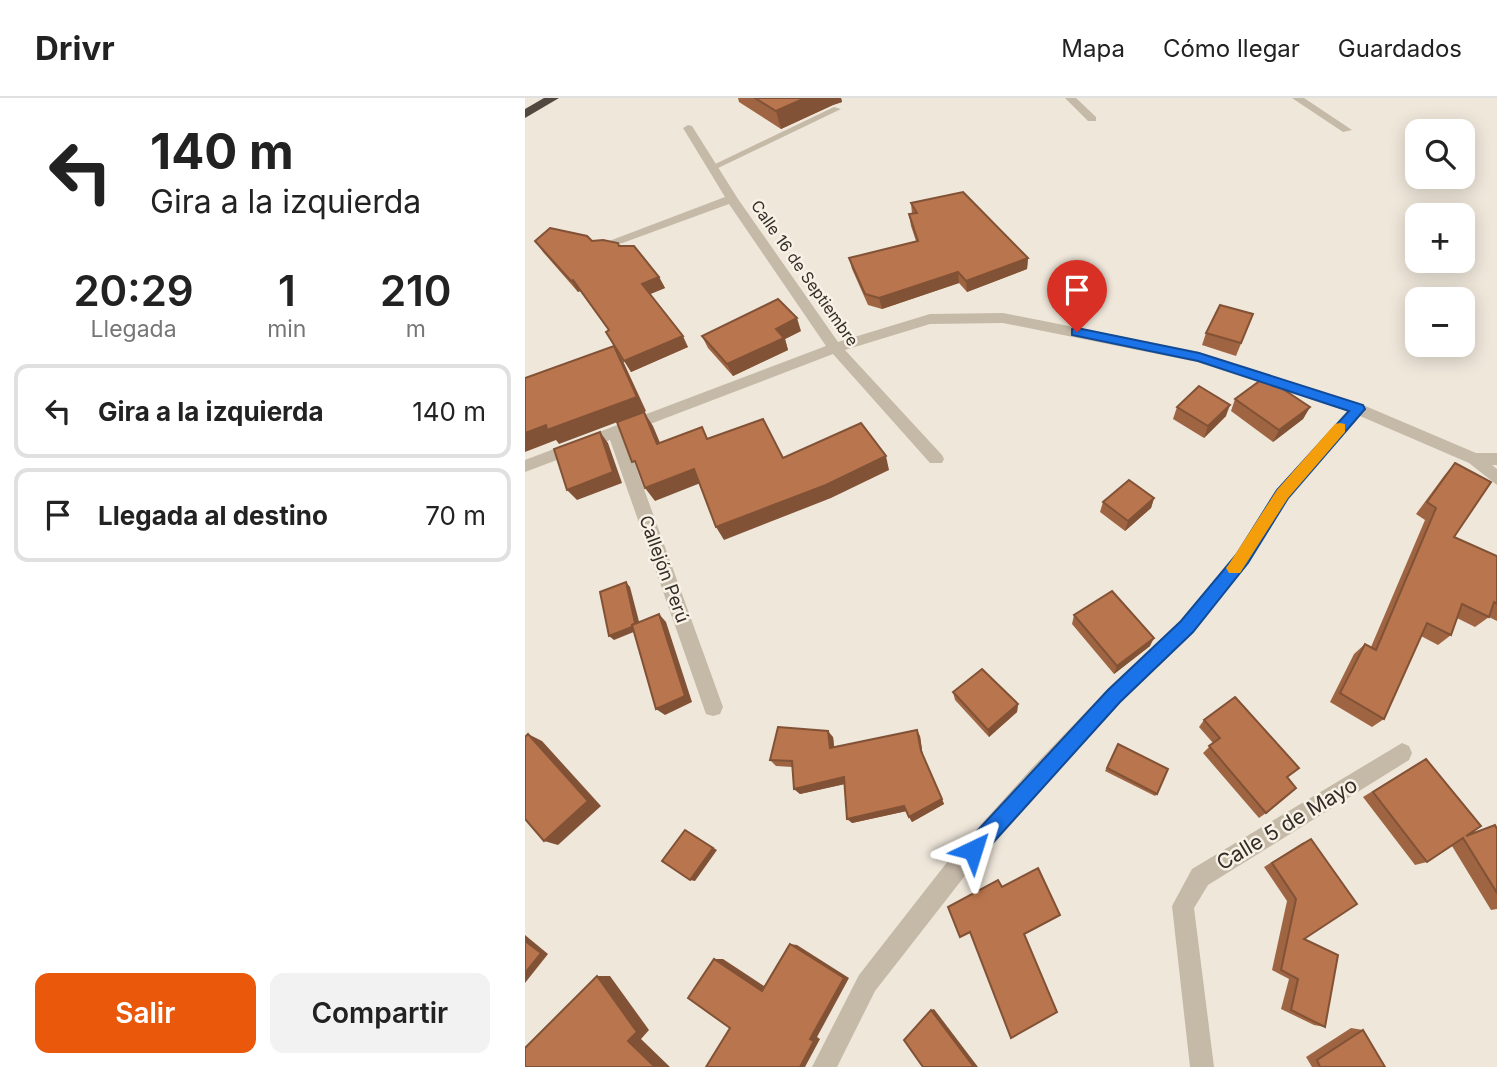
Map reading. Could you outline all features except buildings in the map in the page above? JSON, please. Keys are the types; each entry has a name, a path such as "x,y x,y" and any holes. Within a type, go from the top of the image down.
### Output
{"highway":[{"path":"525,114 553,98"}],"street":[{"path":"1070,98 1092,119"},
{"path":"1297,98 1347,130"},
{"name":"Calle 16 de Septiembre","path":"688,128 732,199 835,348 936,459"},
{"path":"602,246 732,199"},
{"path":"525,466 835,348 930,319 1003,318 1199,357 1358,409 1475,459 1497,478"},
{"path":"824,1067 867,983 956,869 1114,696 1187,626 1242,558 1283,494 1358,409"},
{"name":"Callejón Perú","path":"615,431 713,707"},
{"path":"1475,459 1497,459"},
{"name":"Calle 5 de Mayo","path":"1202,1067 1183,906 1200,877 1402,753"}],"lane":[{"path":"713,167 837,109"}],"slow traffic":[{"path":"1234,568 1283,494 1340,428"}],"route":[{"path":"973,850 1114,696 1187,626 1242,558 1283,494 1358,409 1199,357 1077,332"}]}
